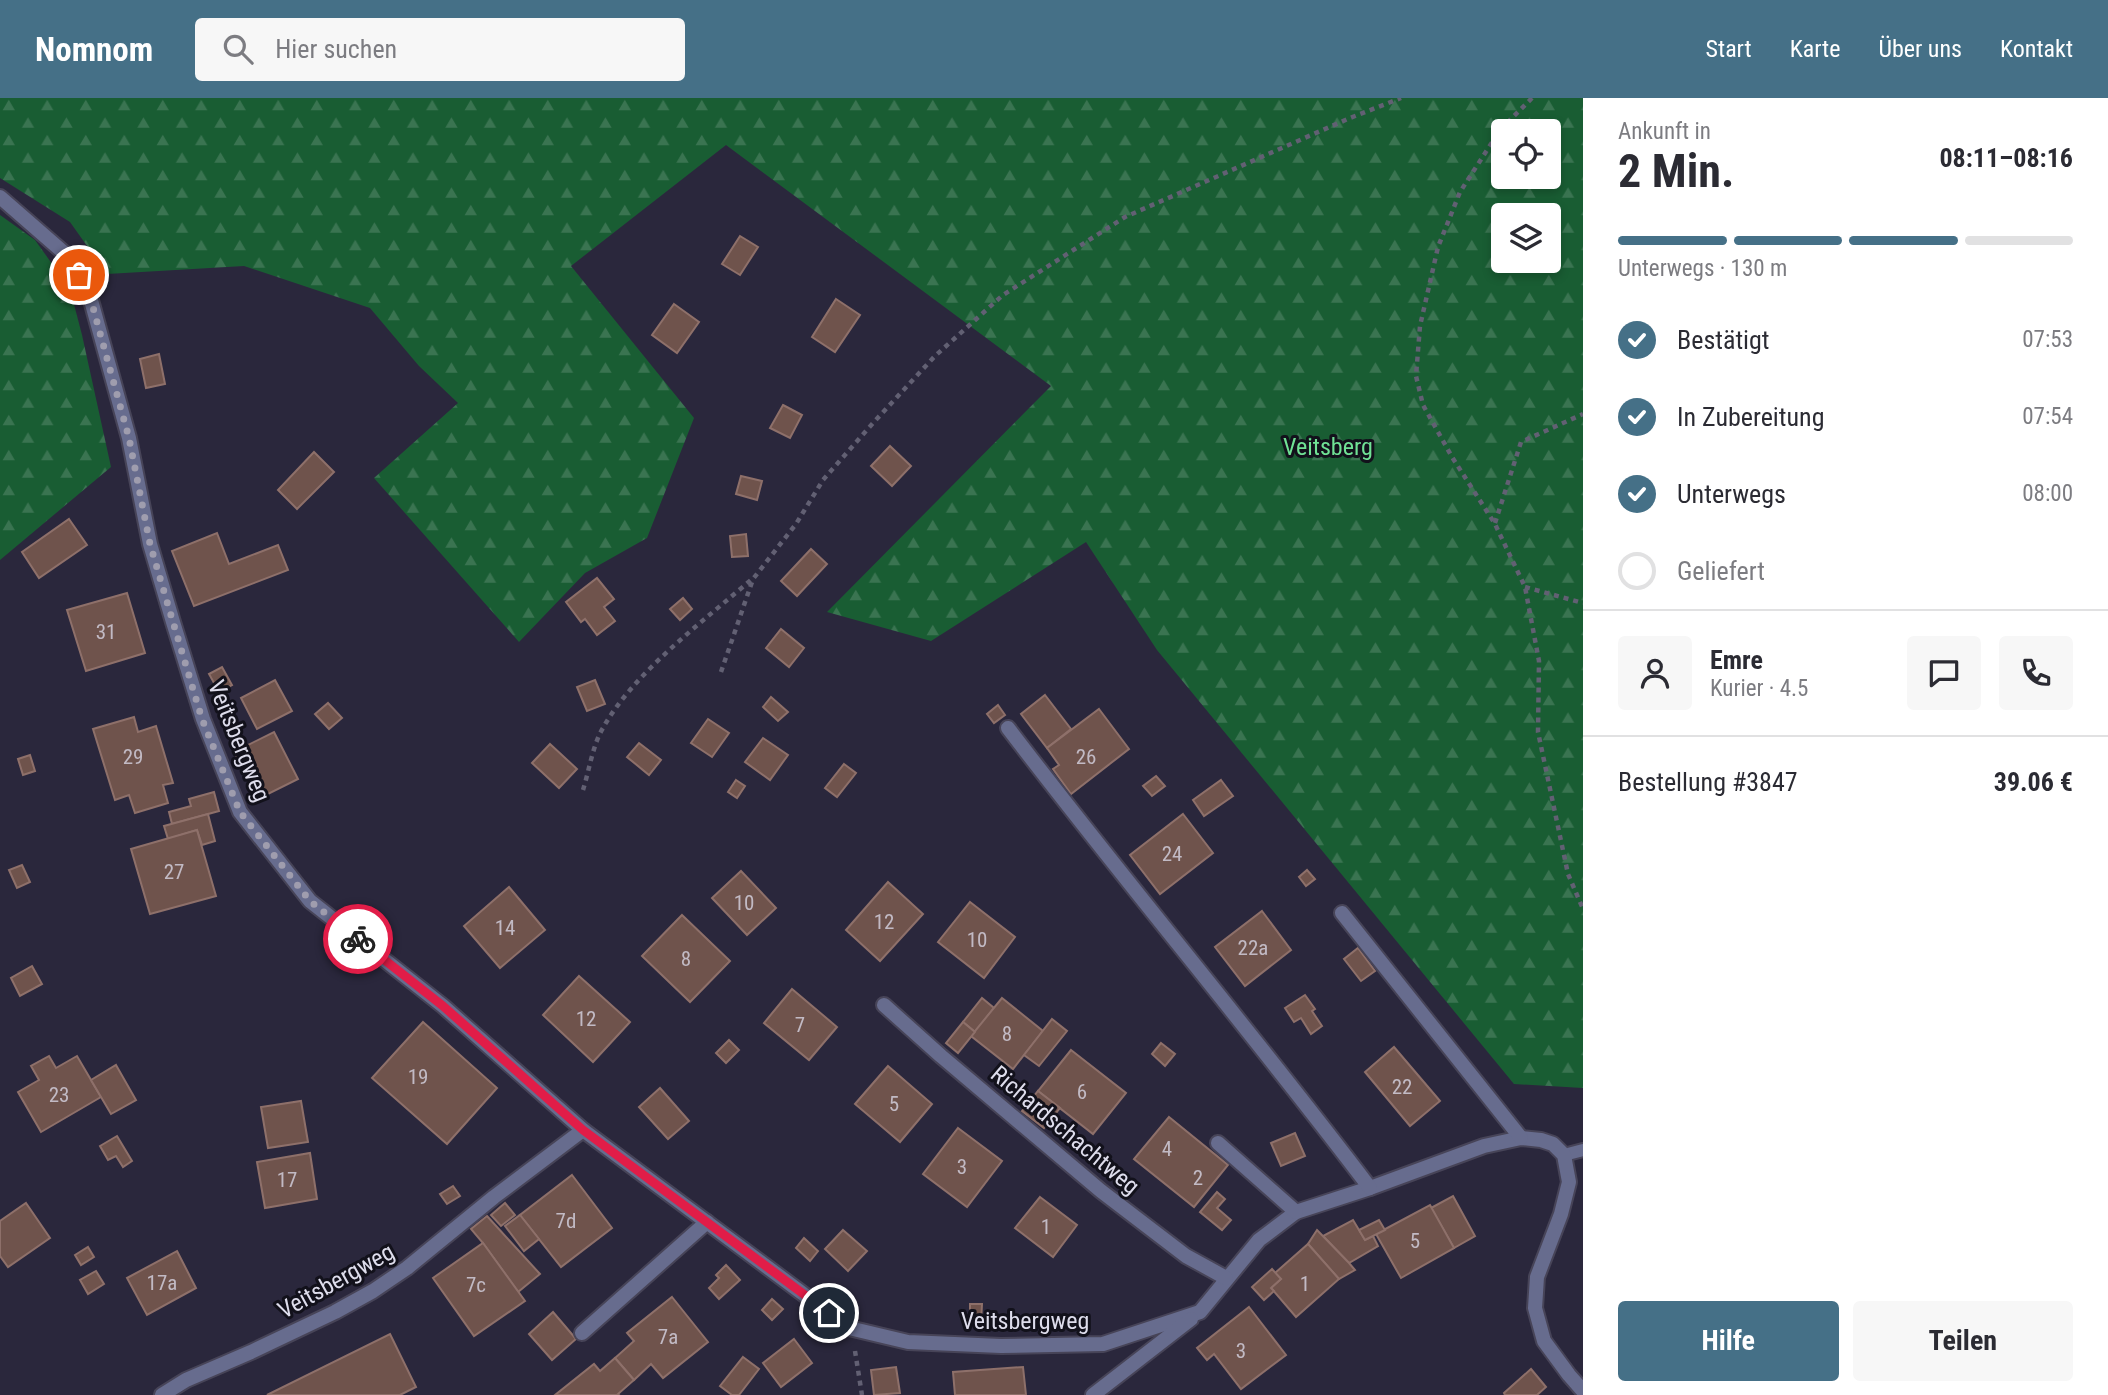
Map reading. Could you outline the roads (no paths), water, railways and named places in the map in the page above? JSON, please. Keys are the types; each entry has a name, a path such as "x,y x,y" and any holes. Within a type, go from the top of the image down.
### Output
{"street":[{"name":"Veitsbergweg","path":"0,197 70,258 89,293 129,438 150,544 202,719 240,812 310,901 443,1006 583,1130 849,1328 908,1342 1002,1346 1103,1344 1200,1312"},
{"path":"1008,728 1370,1188"},
{"path":"1342,913 1521,1138"},
{"name":"Richardschachtweg","path":"884,1005 1101,1191 1186,1256 1226,1278"},
{"name":"Veitsbergweg","path":"162,1395 186,1380 299,1329 373,1291 407,1268 583,1130"},
{"path":"1093,1395 1200,1312 1259,1240 1296,1212 1484,1146 1521,1138 1553,1144 1564,1155 1569,1182 1561,1214 1537,1277 1535,1308 1544,1342 1583,1391"},
{"path":"1218,1143 1296,1212"},
{"path":"582,1333 707,1222"}],"lane":[{"path":"1564,1155 1583,1150"}],"park label":[{"name":"Veitsberg","path":"1328,447"}]}
